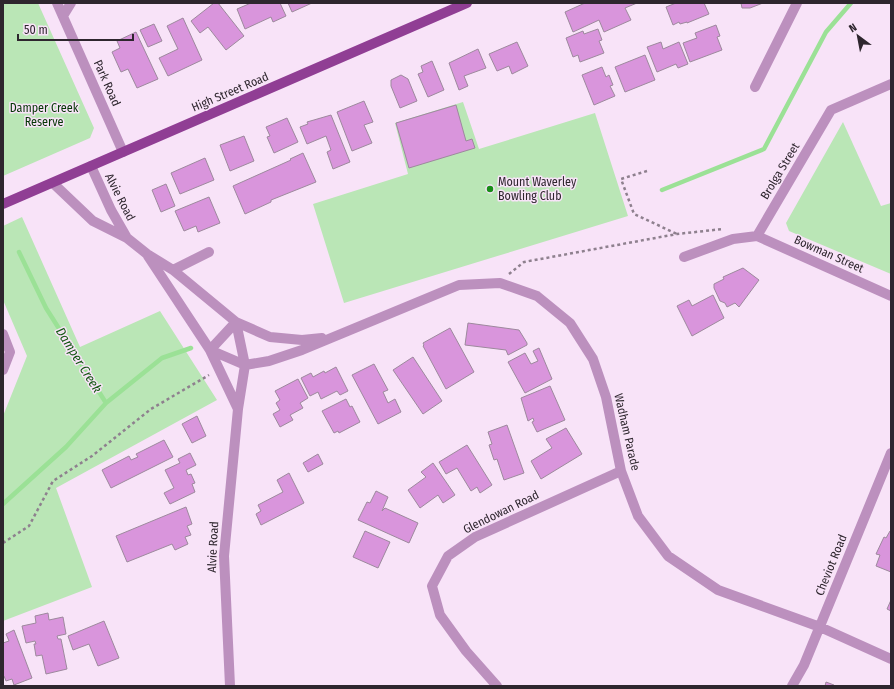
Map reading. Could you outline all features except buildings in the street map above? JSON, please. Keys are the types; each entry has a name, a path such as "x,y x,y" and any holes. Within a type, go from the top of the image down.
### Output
{"main road":[{"name":"High Street Road","path":"3,204 467,3"}],"street":[{"name":"Park Road","path":"57,3 123,152"},
{"path":"63,16 71,3"},
{"path":"755,87 797,3"},
{"name":"Brolga Street","path":"757,236 831,110 891,84"},
{"name":"Alvie Road","path":"91,166 111,210 127,238"},
{"name":"Alvie Road","path":"53,183 93,221 127,238 147,254 173,270 236,322 245,365 238,409 224,556 230,686"},
{"path":"684,257 733,238 757,236"},
{"name":"Bowman Street","path":"757,236 891,296"},
{"path":"173,270 209,252"},
{"name":"Alvie Road","path":"147,254 210,350 221,370 238,409"},
{"name":"Wadham Parade","path":"245,365 269,361 459,285 500,283 537,296 570,323 593,359 606,397 622,471 638,516 668,556 718,590 820,627 891,659"},
{"path":"236,322 210,350 245,365"},
{"name":"Wadham Parade","path":"236,322 270,337 302,340 334,336"},
{"path":"3,334 10,352 3,370"},
{"name":"Cheviot Road","path":"792,686 804,665 891,453"},
{"name":"Glendowan Road","path":"497,686 466,651 440,616 432,586 448,556 475,537 622,471"}],"path":[{"path":"647,171 621,179 634,214 677,234"},
{"path":"500,283 524,262 677,234 726,229"},
{"path":"3,543 29,526 53,481 92,456 151,410 208,376 221,370"}],"green space":[{"name":"Damper Creek Reserve","path":"3,3 38,3 94,128 90,138 3,176"},
{"name":"Mount Waverley Bowling Club","path":"463,102 479,149 595,113 628,216 344,303 313,204 408,174 395,123"},
{"path":"843,122 881,206 891,203 891,274 789,231 786,223"},
{"path":"22,217 80,347 160,311 217,400 56,488 92,587 3,621 3,416 27,356 3,300 3,226"}],"waterway":[{"path":"662,190 764,149 826,32 851,3"},
{"name":"Damper Creek","path":"3,504 66,447 106,403 46,308 19,252"},
{"path":"106,403 162,358 191,348"}],"place":[{"name":"Mount Waverley Bowling Club","path":"490,189"}]}
